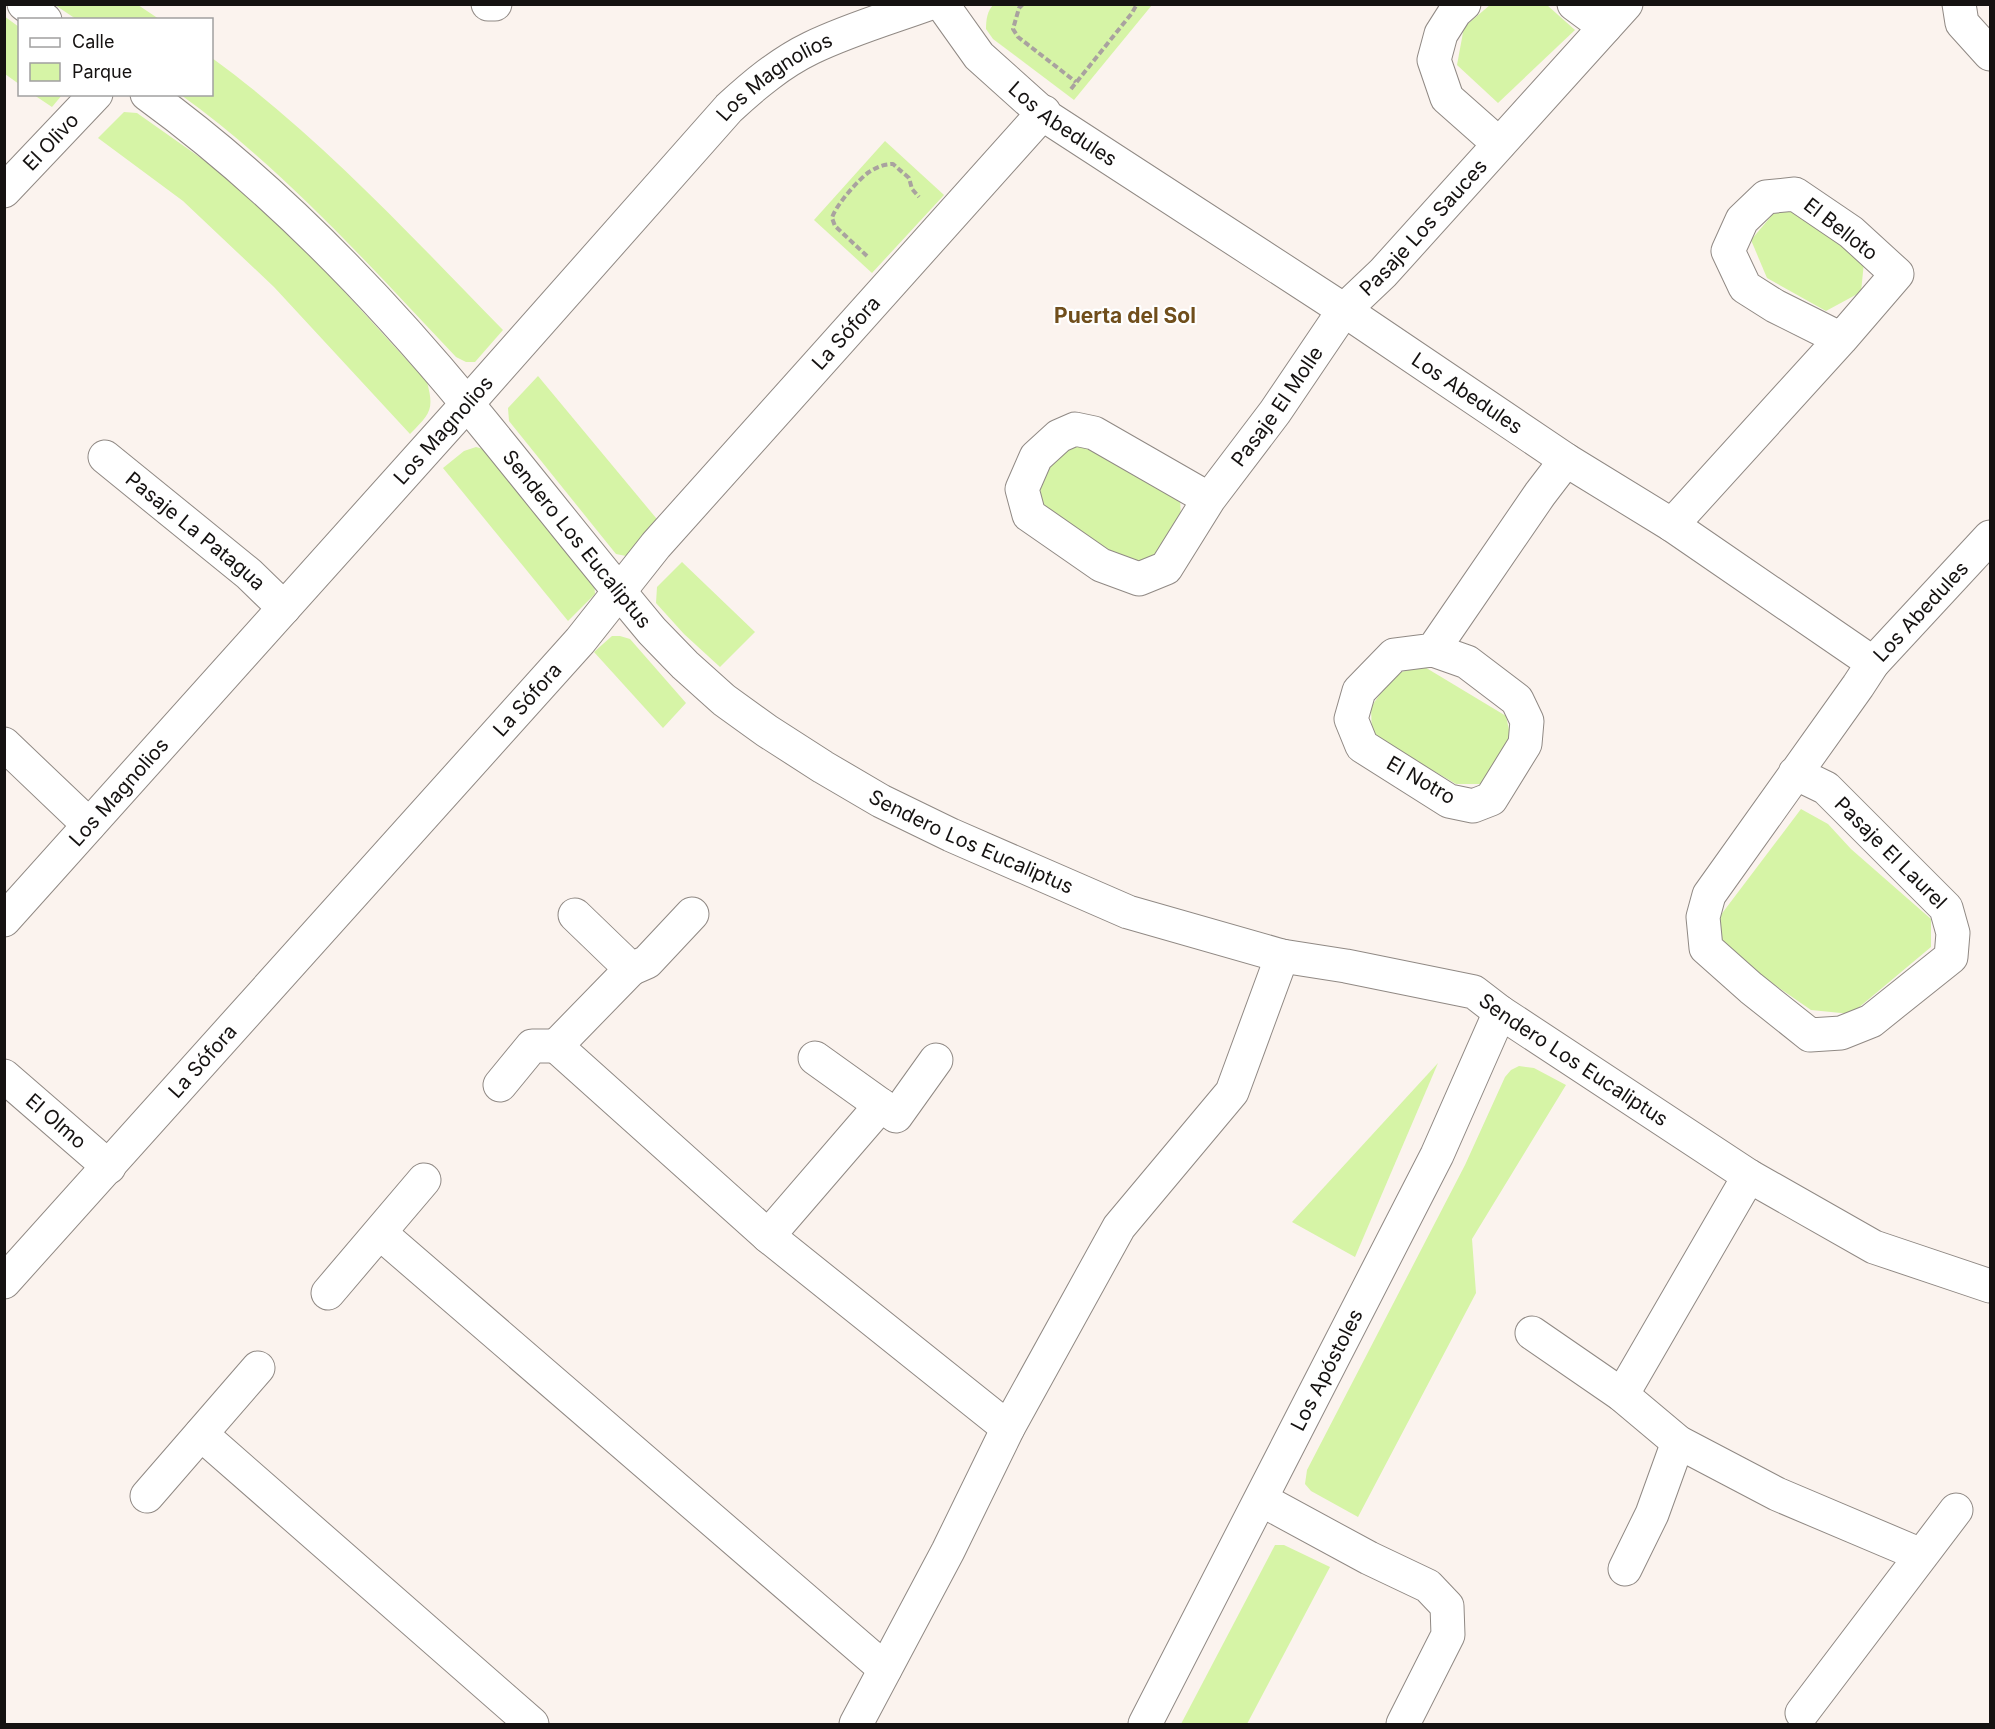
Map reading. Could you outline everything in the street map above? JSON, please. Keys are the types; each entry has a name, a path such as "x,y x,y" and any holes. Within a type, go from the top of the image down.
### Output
{"street":[{"path":"24,4 42,18"},
{"path":"488,4 495,4"},
{"name":"Los Magnolios","path":"4,920 729,108 774,70 810,49 928,4"},
{"name":"Los Abedules","path":"942,4 979,56 1046,115 1344,310 1566,460 1672,525 1873,663 1990,537"},
{"name":"Pasaje Los Sauces","path":"1464,4 1455,12 1441,34 1434,60 1447,98 1499,144"},
{"name":"Pasaje Los Sauces","path":"1344,310 1383,273 1616,16 1574,4"},
{"path":"1959,4 1962,23 1990,54"},
{"name":"El Olivo","path":"4,192 94,96"},
{"name":"Sendero Los Eucaliptus","path":"150,96 186,122 252,177 316,237 467,404 619,591 685,665 724,700 813,761 881,801 951,835 1128,912 1282,956 1346,966 1474,992 1500,1012 1749,1176 1874,1247 1990,1286"},
{"name":"La Sófora","path":"4,1282 572,650 656,545 893,280 1046,115"},
{"name":"El Belloto","path":"1672,525 1841,339 1897,274 1851,232 1795,194 1766,197 1742,220 1728,251 1745,287 1775,306 1841,339"},
{"name":"Pasaje El Molle","path":"1209,499 1094,433 1075,429 1059,436 1036,457 1022,489 1029,515 1101,565 1139,579 1166,568 1209,499 1275,412 1344,310"},
{"name":"Pasaje La Patagua","path":"105,457 249,574 284,608"},
{"path":"1433,650 1540,494 1566,460"},
{"name":"El Notro","path":"1433,650 1467,662 1517,700 1527,721 1525,744 1491,799 1473,806 1449,801 1362,746 1351,719 1359,691 1394,655 1433,650"},
{"name":"Pasaje El Laurel","path":"1795,773 1826,789 1946,908 1953,933 1951,957 1871,1021 1841,1033 1810,1035 1751,988 1706,948 1703,917 1709,895 1795,773 1858,686 1873,663"},
{"path":"4,744 89,825"},
{"path":"556,1046 631,969 647,962 692,914"},
{"path":"575,915 631,969"},
{"path":"856,1725 948,1551 1008,1428 1119,1227 1232,1092 1282,956"},
{"name":"Los Apóstoles","path":"1145,1725 1437,1155 1500,1012"},
{"path":"500,1085 532,1046 556,1046 768,1236 1008,1428"},
{"path":"815,1058 896,1116 936,1060"},
{"name":"El Olmo","path":"4,1076 108,1167"},
{"path":"768,1236 881,1105"},
{"path":"1622,1395 1749,1176"},
{"path":"328,1293 424,1180"},
{"path":"380,1233 885,1669"},
{"path":"1532,1333 1622,1395 1678,1443 1777,1494 1921,1555"},
{"path":"147,1496 258,1368"},
{"path":"201,1434 532,1725"},
{"path":"1625,1569 1652,1514 1678,1443"},
{"path":"1262,1500 1369,1558 1428,1586 1447,1606 1448,1635 1403,1725"},
{"path":"1802,1713 1956,1510"}],"path":[{"path":"1023,4 1019,8 1013,28 1018,37 1076,82"},
{"path":"1046,115 1076,82 1137,4"},
{"path":"893,280 836,226 832,218 833,213 867,173 877,167 893,164 909,178 912,189 918,196 956,211"}],"green space":[{"path":"994,4 1152,5 1074,100 993,39 986,26 988,13"},
{"path":"55,5 138,5 158,18 74,18"},
{"path":"1490,5 1547,5 1575,30 1498,103 1457,65 1464,27"},
{"path":"4,16 18,26 18,83 5,74"},
{"path":"213,59 327,153 503,330 475,362 466,362 456,357 324,219 255,154 182,96 213,96"},
{"path":"36,96 61,96 52,107"},
{"path":"124,112 137,113 215,168 308,252 427,382 429,411 410,434 274,287 183,201 98,138"},
{"path":"885,141 944,195 872,273 814,220"},
{"path":"1793,209 1864,262 1861,292 1826,311 1767,278 1751,240 1773,214"},
{"path":"538,376 661,524 626,556 616,554 509,421 508,408"},
{"path":"1089,440 1180,497 1181,519 1152,558 1130,564 1042,505 1039,480 1064,446"},
{"path":"476,447 487,450 594,582 595,594 568,621 443,468 464,451"},
{"path":"682,562 755,632 720,667 684,634 656,603 657,587"},
{"path":"612,636 630,639 686,703 663,728 594,652"},
{"path":"1423,666 1506,716 1512,743 1482,784 1456,784 1372,735 1371,707 1394,674"},
{"path":"1801,809 1828,824 1851,849 1931,919 1931,947 1851,1014 1811,1010 1720,947 1717,920"},
{"path":"1438,1063 1355,1257 1292,1222"},
{"path":"1519,1066 1534,1068 1566,1085 1472,1239 1476,1293 1358,1517 1311,1491 1305,1484 1307,1470 1465,1165 1505,1077"},
{"path":"1275,1545 1284,1545 1330,1567 1247,1724 1181,1724"}],"district":[{"name":"Puerta del Sol","path":"1125,315"}]}
